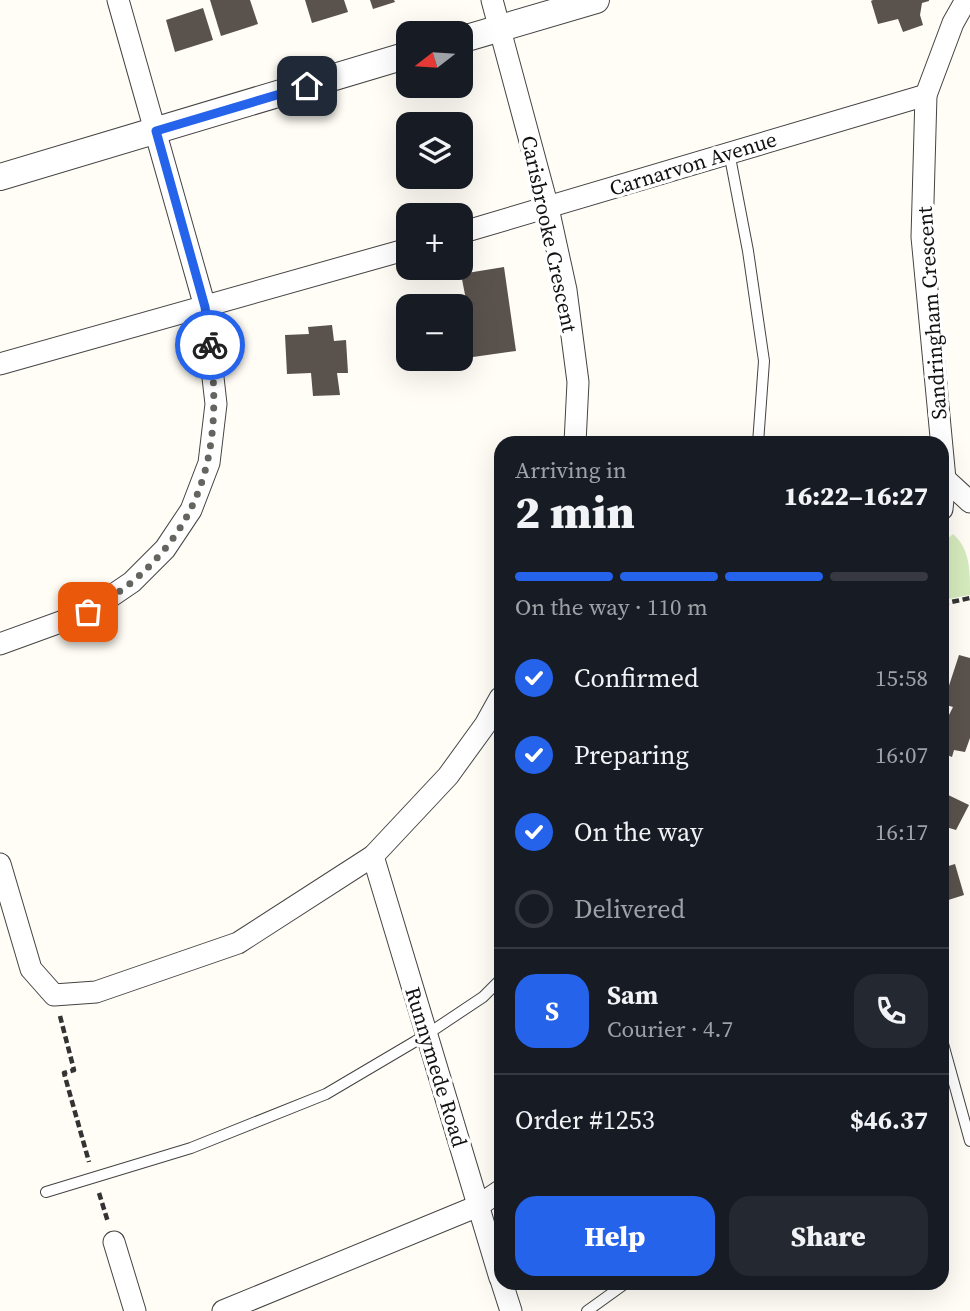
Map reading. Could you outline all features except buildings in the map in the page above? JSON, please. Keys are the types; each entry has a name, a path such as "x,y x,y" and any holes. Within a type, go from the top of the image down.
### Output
{"street":[{"path":"0,644 88,612 132,582 165,549 191,510 209,463 216,404 205,307 118,0"},
{"name":"Carisbrooke Crescent","path":"492,0 548,208 566,290 578,382 575,436"},
{"path":"473,36 596,0"},
{"name":"Sandringham Crescent","path":"942,436 922,237 926,95 953,23 966,0"},
{"path":"0,177 396,59"},
{"name":"Carnarvon Avenue","path":"473,229 926,95"},
{"path":"0,364 396,252"},
{"path":"949,482 970,502"},
{"path":"0,864 32,969 54,995 96,992 238,943 373,856 448,776 494,709"},
{"name":"Runnymede Road","path":"373,856 494,1257"},
{"path":"223,1311 478,1206 494,1196"},
{"path":"114,1242 135,1311"},
{"name":"Runnymede Road","path":"504,1290 510,1311"}],"lane":[{"path":"729,152 748,251 764,361 759,436"},
{"path":"46,1192 191,1148 326,1094 426,1035 483,997 494,986"},
{"path":"949,1082 970,1141"},
{"path":"587,1311 616,1290"}],"path":[{"path":"949,602 970,598"},
{"path":"54,995 74,1070 64,1073 114,1242"}],"green space":[{"path":"953,534 966,553 970,595 949,599 949,538"}],"way so far":[{"path":"88,612 132,582 165,549 191,510 209,463 216,404 210,345"}],"route":[{"path":"210,345 205,307 156,131 307,86"}]}
